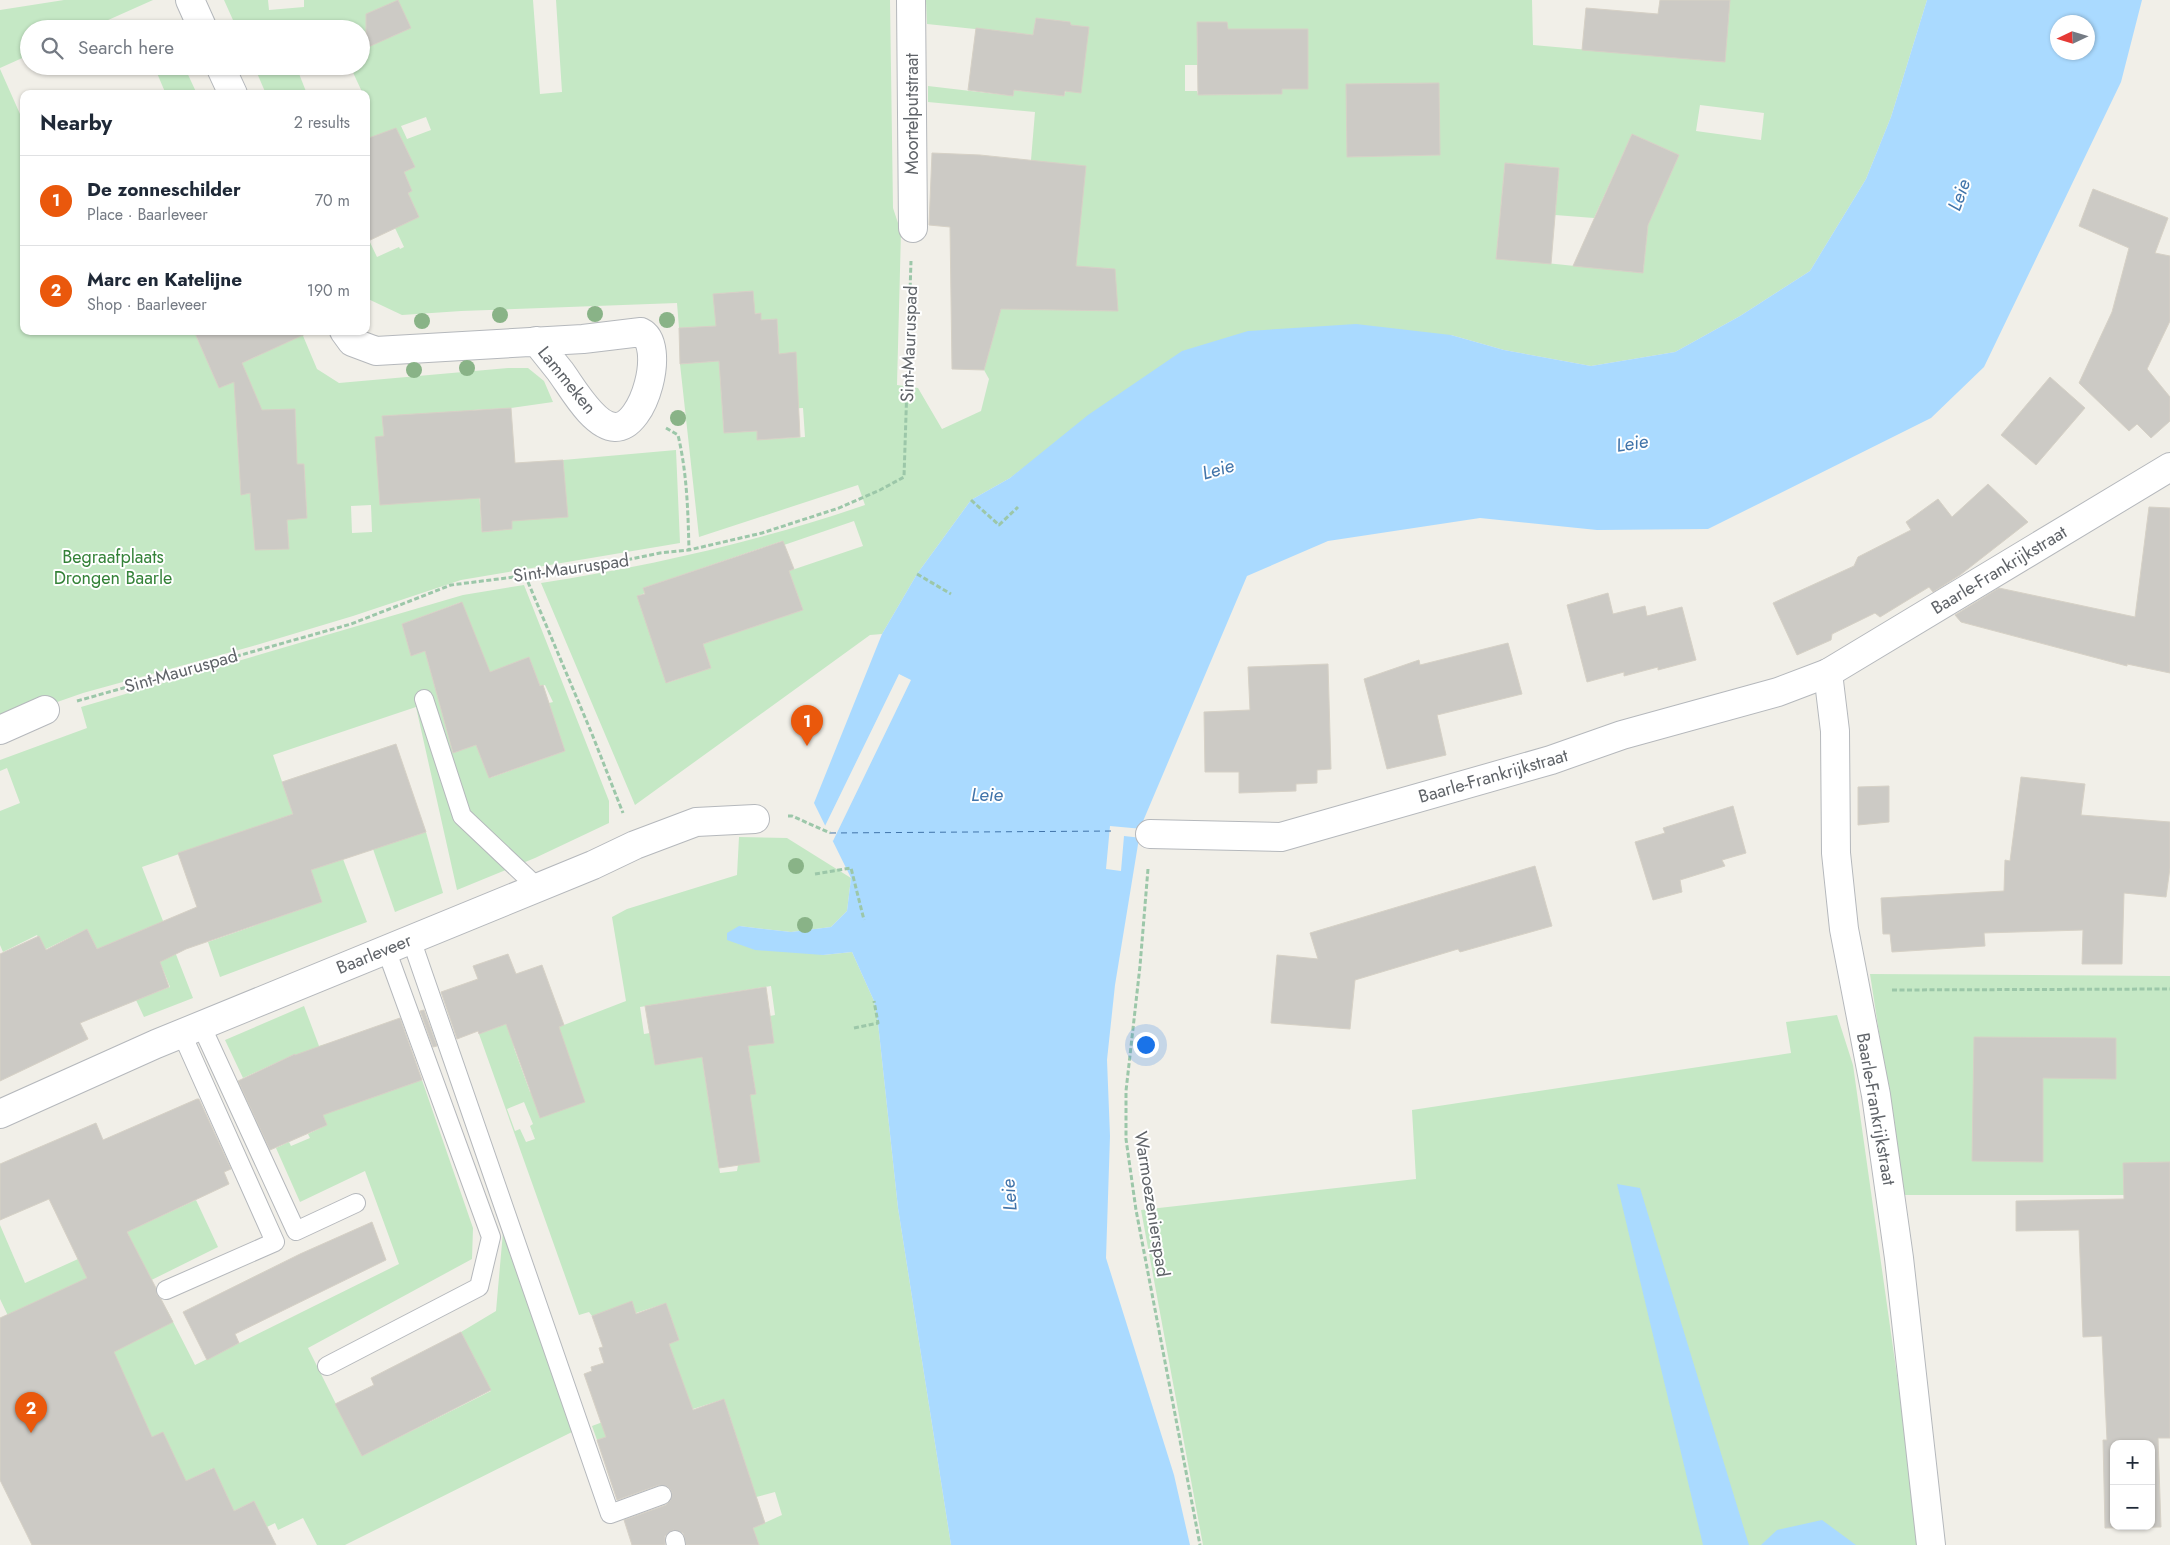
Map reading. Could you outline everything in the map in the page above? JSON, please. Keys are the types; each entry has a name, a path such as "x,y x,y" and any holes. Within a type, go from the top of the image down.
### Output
{"street":[{"path":"190,0 199,20"},
{"name":"Moortelputstraat","path":"911,0 913,228"},
{"path":"224,75 231,90"},
{"name":"Lammeken","path":"347,335 352,342 376,351 583,339 641,332 650,341 652,365 640,410 627,424 615,427 604,424 584,404 536,342"},
{"name":"Baarle-Frankrijkstraat","path":"1150,834 1281,837 1551,760 1622,735 1778,692 1828,673 2170,468"},
{"name":"Baarle-Frankrijkstraat","path":"1828,673 1835,731 1836,853 1844,929 1854,990 1876,1095 1900,1258 1931,1545"},
{"path":"0,730 45,710"},
{"name":"Baarleveer","path":"0,1114 156,1044 593,865 635,845 696,822 755,819"}],"lane":[{"path":"424,699 462,816 537,887"},
{"path":"327,1366 479,1287 491,1237 399,944"},
{"path":"399,944 610,1514 662,1495"},
{"path":"192,1030 296,1231 356,1203"},
{"path":"166,1290 275,1242 192,1030"}],"path":[{"name":"Sint-Mauruspad","path":"45,710 351,624 451,584 593,567 660,553 689,550 762,532 839,508 904,477 913,228"},
{"path":"640,410 678,435 683,456 689,550"},
{"path":"972,500 999,525 1018,507"},
{"path":"917,574 951,594"},
{"path":"525,575 592,734 635,845"},
{"path":"792,816 830,833"},
{"name":"Warmoezenierspad","path":"1150,834 1140,966 1126,1091 1126,1139 1136,1210 1200,1545"},
{"path":"815,874 851,868 864,920"},
{"path":"1854,990 2170,988"},
{"path":"854,1028 878,1023 874,1002"}],"green space":[{"path":"64,0 153,0 108,20 20,20 20,59 0,68 0,10"},
{"path":"224,0 268,0 269,10 304,7 304,0 533,0 540,94 562,92 556,0 890,0 893,208 901,232 897,385 918,388 942,429 981,411 989,379 984,370 1001,309 1117,311 1114,269 985,259 1031,160 1035,112 928,102 928,86 1013,96 1014,90 1064,96 1089,27 1071,25 1070,22 1036,18 1033,35 927,24 926,0 1532,0 1533,45 1724,62 1730,0 1927,0 1891,117 1866,179 1810,271 1740,316 1675,352 1591,366 1504,350 1451,335 1183,351 1010,478 971,500 917,574 882,634 870,635 635,805 541,583 623,569 705,551 825,518 865,505 858,485 699,537 680,364 719,361 724,433 757,431 758,440 805,437 803,408 783,409 777,319 761,320 760,313 733,316 717,326 679,328 677,303 402,315 370,300 370,242 377,257 399,247 400,249 404,247 395,228 419,217 408,193 412,191 404,172 415,167 405,147 370,144 370,90 361,90 354,75 370,75 370,20 233,20","holes":["398,1 410,28 391,37 378,9","1197,22 1228,29 1308,29 1308,89 1282,89 1282,94 1198,95 1197,91 1185,91 1185,65 1198,65","1439,83 1440,155 1347,157 1346,84","1700,105 1764,113 1761,140 1696,131","426,117 431,130 407,139 401,126","1632,134 1679,155 1648,225 1643,273 1496,258 1505,163 1559,168 1555,215 1594,218","753,291 754,313 715,316 714,294","854,521 863,546 789,571 803,610 703,644 711,668 667,683 638,596 645,593 643,588 782,541 784,545"]},
{"name":"Begraafplaats Drongen Baarle","path":"0,69 20,114 20,335 196,335 219,388 247,376 242,363 262,354 255,335 303,335 317,369 339,383 508,368 528,368 544,381 553,402 511,408 473,410 482,532 512,529 512,521 563,460 676,450 680,543 461,580 353,616 253,646 83,693 0,722","holes":["295,409 296,427 292,427 295,464 304,464 307,516 287,520 289,549 255,550 250,493 241,494 237,431 256,430 255,411","419,414 421,434 384,436 383,416","371,505 372,532 352,533 351,506"]},
{"path":"158,75 188,75 195,90 164,90"},
{"path":"258,75 300,75 305,90 264,90"},
{"path":"524,585 609,801 609,823 535,858 457,890 416,707 273,755 293,814 142,867 193,998 144,1017 136,1000 170,987 155,943 147,928 97,949 87,929 44,950 37,935 3,952 0,945 0,811 20,803 7,768 0,771 0,760 87,728 81,707 463,595","holes":["461,602 468,681 529,657 540,686 545,685 553,702 549,703 565,751 490,778 476,745 453,753 425,651 411,656 402,624"]},
{"path":"426,832 443,893 395,912 373,849"},
{"path":"739,837 787,838 851,878 847,911 831,927 791,932 739,926 823,955 852,952 874,1001 898,1208 951,1545 759,1545 753,1528 782,1515 775,1492 745,1500 750,1478 724,1399 597,1440 592,1426 608,1420 677,1368 669,1344 679,1340 666,1303 636,1313 632,1302 592,1316 589,1312 579,1315 479,1034 498,1027 510,1014 514,1048 530,1092 541,1089 538,1035 626,1001 612,917 627,909 737,875","holes":["771,986 775,1015 770,1016 774,1042 748,1046 756,1094 750,1095 737,1171 720,1173 701,1052 683,1060 655,1065 650,1033 644,1034 640,1007","524,1102 533,1124 530,1126 535,1139 526,1142 520,1129 515,1131 507,1109"]},
{"path":"343,859 367,922 220,977 208,942 322,902 311,870"},
{"path":"1870,974 2170,976 2170,1195 1904,1195"},
{"path":"304,1006 319,1046 337,1041 359,1102 422,1080 473,1228 472,1259 308,1348 362,1456 491,1391 461,1332 496,1311 503,1232 572,1432 345,1545 317,1545 303,1518 278,1530 275,1523 267,1527 254,1501 226,1515 227,1496 213,1468 178,1485 150,1438 80,1369 167,1310 195,1365 399,1264 365,1171 300,1202 276,1148 289,1142 291,1146 310,1138 308,1134 327,1125 295,1054 243,1078 225,1040"},
{"path":"1837,1015 1853,1065 1921,1545 1203,1545 1141,1210 1416,1179 1412,1110 1791,1053 1786,1022"},
{"path":"196,1200 218,1247 89,1311 11,1322 0,1299 0,1225 25,1283 129,1236 127,1232"}],"water":[{"name":"Leie","path":"1927,0 2142,0 2121,82 1984,367 1931,418 1708,529 1597,530 1480,518 1328,541 1247,576 1141,826 1115,985 1107,1060 1110,1136 1106,1258 1174,1475 1190,1545 951,1545 898,1208 874,1001 852,952 823,955 755,950 727,940 727,933 739,926 791,932 831,927 847,911 851,878 814,803 882,634 917,574 971,500 1010,478 1088,415 1182,351 1248,331 1356,324 1451,335 1504,350 1591,366 1675,352 1740,316 1810,271 1866,179 1891,117"},
{"path":"1617,1184 1640,1188 1749,1545 1703,1545"},
{"path":"1822,1520 1856,1545 1761,1545 1777,1530"}],"pier":[{"path":"899,674 911,680 833,841 829,839 822,825 825,826"},
{"path":"1110,826 1143,829 1142,838 1124,836 1121,871 1106,869"}],"building":[{"path":"398,0 411,28 370,46 370,20 366,20 366,14"},
{"path":"1660,0 1730,0 1725,62 1582,50 1586,8 1658,14"},
{"path":"1036,18 1070,22 1071,25 1089,27 1081,93 1065,91 1064,96 1014,90 1013,96 968,90 976,28 1033,35"},
{"path":"1197,22 1227,22 1228,29 1308,29 1308,89 1282,89 1282,94 1198,95"},
{"path":"1439,83 1440,155 1347,157 1346,84"},
{"path":"396,128 415,167 404,172 412,191 408,193 419,217 370,240 370,138"},
{"path":"1632,134 1679,155 1648,225 1643,273 1573,266"},
{"path":"932,153 980,155 1086,166 1076,266 1115,269 1118,311 1001,309 984,370 952,369 950,227 929,225"},
{"path":"1505,163 1559,168 1551,264 1496,259"},
{"path":"2093,189 2168,218 2155,253 2170,256 2170,321 2147,369 2170,397 2170,421 2151,438 2137,424 2129,431 2079,383 2112,312 2129,248 2079,226"},
{"path":"753,291 755,314 761,313 761,320 777,319 779,354 796,352 800,437 757,440 757,431 724,433 719,361 680,364 679,328 716,326 713,294"},
{"path":"196,335 303,335 242,363 262,410 295,409 297,464 304,464 307,518 287,520 289,549 255,550 250,493 241,495 234,382 219,388"},
{"path":"2050,377 2085,408 2036,465 2001,435"},
{"path":"511,408 515,463 563,460 568,517 512,521 512,529 482,532 480,498 380,505 375,437 384,436 382,416"},
{"path":"1988,484 2028,522 1960,575 1933,592 1929,587 1880,617 1875,613 1832,634 1831,640 1797,655 1773,603 1854,566 1858,557 1911,530 1906,522 1938,499 1952,517"},
{"path":"2149,507 2170,508 2170,673 2127,664 2127,666 1961,622 1955,615 1999,588 2135,617"},
{"path":"783,541 794,569 789,571 803,610 703,644 711,668 666,683 637,596 645,594 643,588"},
{"path":"1608,593 1613,614 1645,606 1647,616 1682,607 1696,660 1658,670 1658,667 1624,676 1624,672 1587,682 1567,605"},
{"path":"462,602 490,672 529,657 540,686 543,685 565,751 489,778 476,745 453,753 425,651 411,656 402,624"},
{"path":"1508,643 1522,694 1437,715 1446,755 1387,769 1364,679 1419,660 1420,665"},
{"path":"1328,664 1331,769 1317,770 1317,783 1296,784 1296,791 1239,793 1239,772 1205,772 1204,712 1250,710 1248,667"},
{"path":"396,744 426,832 311,870 322,902 186,949 160,962 169,987 80,1023 88,1039 0,1081 0,954 39,936 46,950 87,929 97,949 197,907 178,853 293,814 282,782"},
{"path":"2021,777 2085,784 2081,815 2170,822 2170,868 2166,897 2124,893 2122,964 2082,964 2083,930 1984,933 1985,946 1892,952 1890,934 1883,934 1881,898 2004,891 2005,860 2010,861"},
{"path":"1889,786 1889,822 1858,825 1858,787"},
{"path":"1733,806 1746,853 1722,860 1725,866 1680,880 1682,892 1653,900 1635,842 1665,833 1663,828"},
{"path":"1535,866 1552,926 1460,952 1458,949 1355,980 1350,1029 1271,1023 1277,955 1318,959 1310,933"},
{"path":"508,954 516,974 542,965 564,1025 559,1027 585,1102 540,1118 506,1024 479,1034 478,1031 457,1039 441,992 478,979 473,966"},
{"path":"766,987 774,1043 748,1046 756,1094 750,1095 760,1162 719,1168 702,1057 655,1065 645,1006"},
{"path":"424,1010 437,1046 433,1047 420,1011"},
{"path":"400,1018 422,1080 323,1115 327,1125 270,1150 238,1081 295,1054"},
{"path":"1974,1037 2116,1038 2116,1079 2043,1078 2043,1162 1972,1161"},
{"path":"199,1099 231,1169 224,1172 229,1184 127,1232 156,1288 157,1295 173,1322 114,1352 152,1437 163,1432 186,1481 214,1468 234,1511 254,1501 276,1545 32,1545 0,1480 0,1318 87,1278 49,1199 0,1220 0,1164 96,1123 103,1140"},
{"path":"2170,1162 2170,1438 2158,1438 2161,1527 2155,1527 2155,1440 2110,1440 2110,1528 2105,1528 2103,1440 2107,1440 2102,1336 2083,1337 2079,1230 2016,1231 2016,1201 2124,1199 2123,1163"},
{"path":"372,1222 386,1260 235,1334 239,1343 207,1360 183,1312 300,1254"},
{"path":"632,1301 636,1314 666,1303 679,1340 669,1344 693,1410 724,1399 765,1523 753,1528 759,1545 686,1545 683,1533 673,1530 665,1536 665,1545 632,1545 624,1520 666,1505 670,1501 672,1492 668,1487 659,1485 617,1500 597,1440 606,1437 584,1374 592,1371 591,1367 604,1363 599,1348 603,1347 592,1316"},
{"path":"461,1332 491,1390 362,1456 335,1404 374,1385 371,1378"}],"ferry route":[{"path":"830,833 1115,831"}],"place":[{"name":"De zonneschilder","path":"807,746"},
{"name":"Marc en Katelijne","path":"31,1433"}]}
